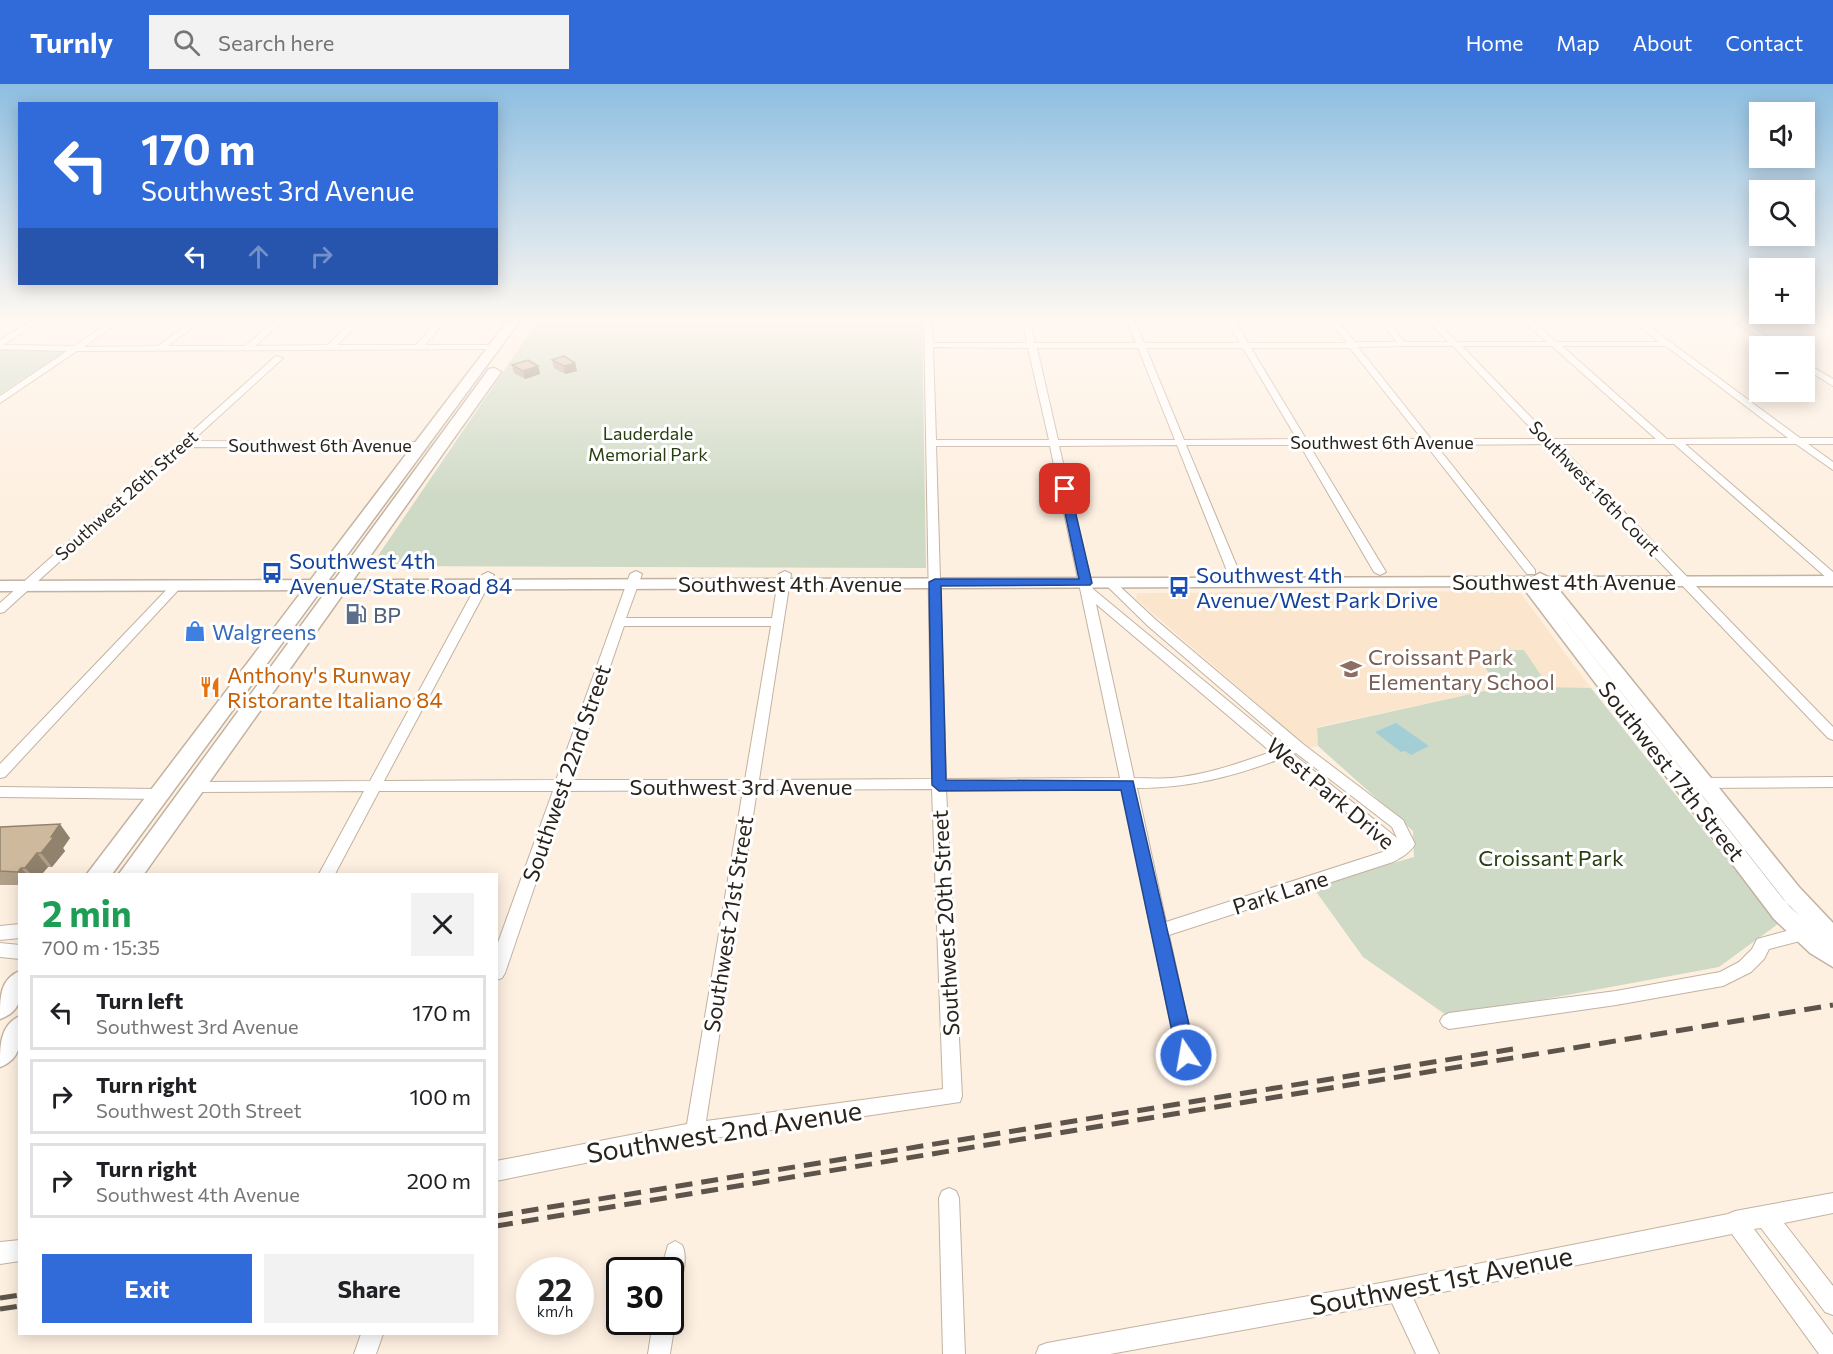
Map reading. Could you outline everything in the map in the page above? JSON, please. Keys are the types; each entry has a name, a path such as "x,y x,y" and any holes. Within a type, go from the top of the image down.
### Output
{"main road":[{"path":"132,873 195,787 420,445 481,378"},
{"path":"100,873 176,771 332,580 484,378"},
{"name":"Southwest 4th Avenue","path":"1087,586 1235,577 1380,572 1534,579"},
{"name":"Southwest 4th Avenue","path":"0,586 31,581 934,578 1087,586 1235,577 1534,579 1831,576"},
{"name":"Southwest 4th Avenue","path":"0,577 31,581 177,585 332,580"},
{"name":"Southwest 17th Street","path":"1534,579 1705,783 1791,893 1819,933 1833,958"},
{"name":"Southwest 17th Street","path":"1534,579 1682,783 1782,914 1819,933"},
{"path":"176,771 182,781 195,787"},
{"path":"159,794 172,800 177,811"},
{"path":"0,1007 18,984"},
{"path":"0,1054 18,1031"}],"street":[{"path":"0,400 32,378"},
{"name":"Southwest 26th Street","path":"0,609 256,378"},
{"name":"Southwest 20th Street","path":"929,378 939,785 953,1096"},
{"path":"1040,378 1087,586 1186,1055"},
{"path":"1154,378 1235,577"},
{"path":"1265,378 1380,572"},
{"name":"Southwest 17th Street","path":"1377,378 1534,579"},
{"name":"Southwest 16th Court","path":"1488,378 1833,735"},
{"path":"1593,378 1663,440"},
{"path":"1713,378 1833,467"},
{"path":"1676,441 1831,576"},
{"name":"Southwest 6th Avenue","path":"930,443 1833,441"},
{"name":"Southwest 6th Avenue","path":"183,444 420,445"},
{"name":"Southwest 21st Street","path":"695,1132 784,578"},
{"path":"328,873 486,579"},
{"name":"Southwest 22nd Street","path":"498,967 634,579"},
{"name":"West Park Drive","path":"1087,586 1282,753 1388,838 1399,852 1407,843 1398,824 1298,747 1152,623 1110,583"},
{"path":"0,773 177,585"},
{"path":"619,622 777,622"},
{"name":"Southwest 3rd Avenue","path":"195,787 1128,785 1172,783 1211,777 1244,768 1298,747"},
{"path":"1682,783 1833,782"},
{"path":"0,792 159,794"},
{"name":"Park Lane","path":"1159,931 1388,858 1399,852"},
{"path":"0,933 18,931"},
{"path":"1449,1021 1616,998 1723,979 1745,967 1758,954 1763,944 1819,933"},
{"path":"0,950 18,952"},
{"name":"Southwest 2nd Avenue","path":"498,1171 695,1132 953,1096"},
{"path":"950,1198 954,1354"},
{"name":"Southwest 1st Avenue","path":"1047,1354 1397,1290 1833,1203"},
{"path":"1765,1216 1833,1304"},
{"path":"1735,1221 1833,1354"},
{"path":"0,1253 18,1250"},
{"path":"674,1257 675,1252"},
{"path":"1397,1290 1428,1354"},
{"path":"365,1354 372,1335"},
{"path":"659,1354 662,1335"}],"shaded area":[{"name":"Croissant Park Elementary School","path":"1519,591 1591,688 1549,687 1524,650 1476,651 1499,688 1317,727 1318,746 1308,748 1136,599 1137,593"}],"green space":[{"path":"0,378 24,378 0,394"},
{"name":"Lauderdale Memorial Park","path":"499,378 923,378 926,568 371,566"},
{"name":"Croissant Park","path":"1524,650 1549,687 1591,688 1778,924 1719,967 1449,1017 1363,957 1312,886 1414,857 1413,831 1318,746 1317,728 1498,688 1475,651"}],"water":[{"path":"1396,723 1429,746 1411,755 1405,751 1401,752 1375,732"}],"building":[{"path":"60,824 51,837 54,837 25,868 21,868 18,872 0,871 0,827"}],"railway":[{"path":"498,1226 1833,1005"},
{"path":"498,1216 1513,1049"},
{"path":"0,1298 18,1295"},
{"path":"0,1309 18,1306"}],"place":[{"name":"Southwest 4th Avenue/State Road 84","path":"272,573"},
{"name":"Southwest 4th Avenue/West Park Drive","path":"1179,587"},
{"name":"BP","path":"356,614"},
{"name":"Walgreens","path":"195,631"},
{"name":"Croissant Park Elementary School","path":"1351,669"},
{"name":"Anthony's Runway Ristorante Italiano 84","path":"210,687"}],"route":[{"path":"1065,489 1086,583 935,582 939,785 1128,785 1186,1055"}]}
